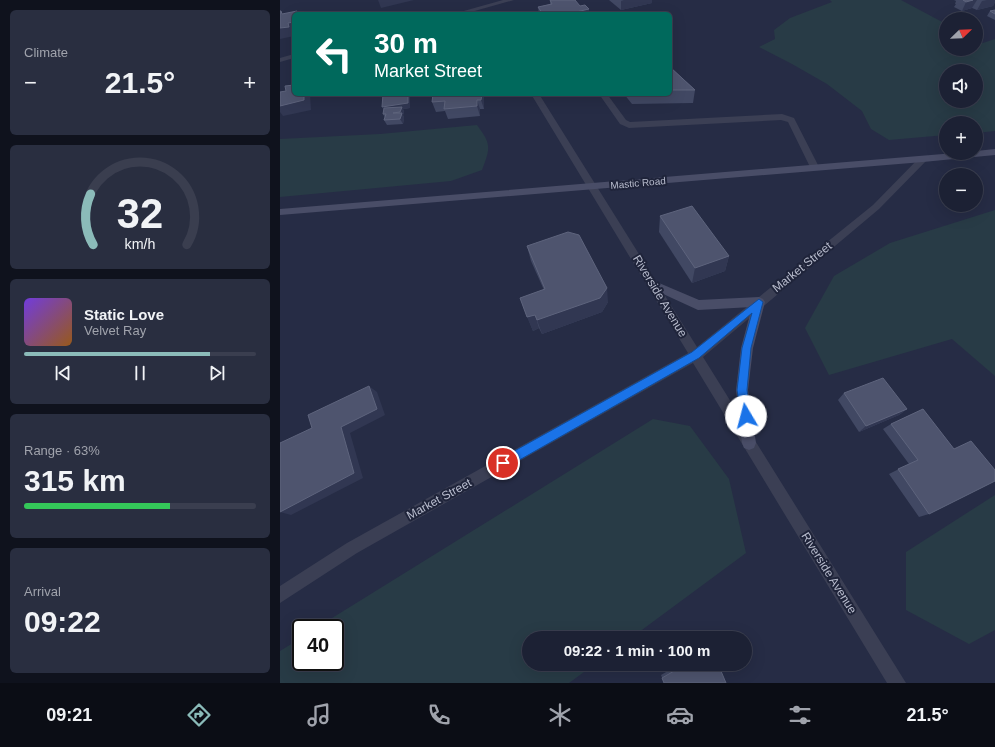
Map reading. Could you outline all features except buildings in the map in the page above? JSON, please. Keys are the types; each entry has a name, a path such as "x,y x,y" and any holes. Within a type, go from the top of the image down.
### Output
{"main road":[{"name":"Mastic Road","path":"280,212 593,187 995,152"},
{"path":"652,284 698,305 759,302 747,348 742,390 750,443"}],"street":[{"path":"479,0 486,12"},
{"path":"464,12 511,0"},
{"path":"280,60 292,57"},
{"name":"Riverside Avenue","path":"536,96 897,683"},
{"path":"604,96 623,122 629,125 782,117 791,120 814,167"},
{"name":"Market Street","path":"280,595 352,548 696,355 876,207 923,159"}],"shaded area":[{"path":"830,0 901,0 939,20 939,56 983,56 983,43 995,39 995,131 983,132 983,116 939,116 939,136 889,140 871,129 862,111 827,84 759,47 775,39 774,30 790,18 832,2"},
{"path":"477,125 485,137 488,146 487,156 482,170 451,181 280,197 280,139 380,134"},
{"path":"995,210 995,376 952,339 829,375 805,328 834,276 890,243"},
{"path":"653,419 690,426 729,479 746,553 640,631 522,631 522,671 585,671 569,683 280,683 280,651 292,644 292,671 344,671 344,619 331,619"},
{"path":"995,495 995,630 969,644 906,610 906,552"}],"route":[{"path":"503,463 696,355 759,302 747,348 742,390 746,416"}]}
